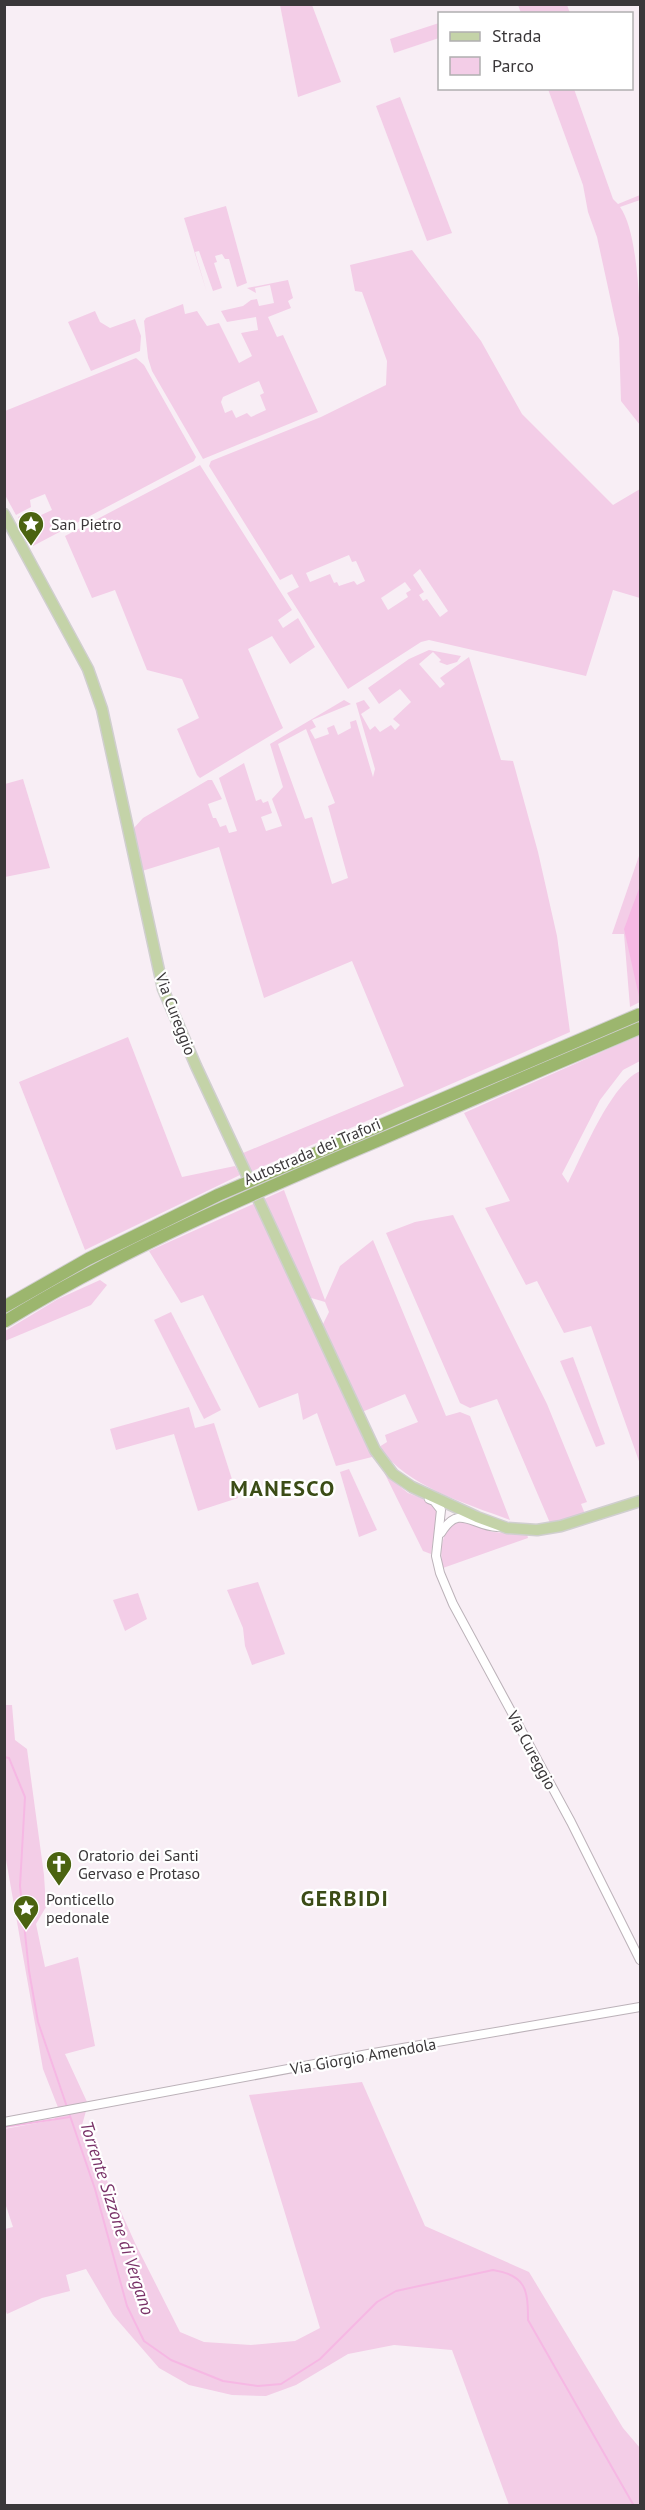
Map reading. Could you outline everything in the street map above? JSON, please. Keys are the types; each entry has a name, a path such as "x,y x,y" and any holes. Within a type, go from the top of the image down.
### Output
{"highway":[{"name":"Autostrada dei Trafori","path":"4,1307 88,1259 218,1195 640,1014"},
{"name":"Autostrada dei Trafori","path":"4,1322 92,1271 179,1227 640,1028"}],"main road":[{"name":"Via Cureggio","path":"4,514 88,669 102,709 161,983 375,1450 393,1474 412,1487 503,1527 537,1530 561,1526 640,1501"}],"street":[{"name":"Via Cureggio","path":"412,1487 439,1506 442,1516 436,1556 440,1573 453,1604 571,1822 640,1960"},
{"path":"442,1516 445,1510 453,1505"},
{"path":"439,1536 453,1518 453,1505"},
{"path":"453,1518 466,1517 484,1526 503,1527"},
{"name":"Via Giorgio Amendola","path":"4,2122 368,2054 640,2007"}],"green space":[{"path":"280,5 312,5 341,82 298,97"},
{"path":"518,5 567,5 570,12 521,12"},
{"path":"438,23 438,38 394,53 390,39"},
{"path":"548,90 574,90 613,199 618,204 640,195 640,200 620,207 628,224 638,278 641,343 640,425 621,401 619,338 583,185"},
{"path":"400,97 452,233 427,241 376,106"},
{"path":"226,206 247,283 237,287 229,259 225,259 222,254 215,256 217,262 214,263 222,288 213,291 199,251 195,252 207,293 184,218"},
{"path":"412,250 481,341 522,414 613,505 640,489 640,598 613,590 586,676 429,640 421,642 348,689 287,593 299,587 292,574 280,580 209,466 211,461 321,417 386,385 387,361 362,292 355,291 350,265","holes":["349,555 352,562 356,561 365,581 357,585 354,581 339,586 337,582 334,583 330,574 310,582 306,573","420,569 448,611 440,617 427,599 423,601 419,595 424,592 413,575","405,582 411,590 406,593 408,597 388,610 381,598"]},
{"path":"288,280 293,298 288,301 291,308 268,317 277,337 283,335 318,412 203,459 152,371 148,358 144,321 146,318 183,304 185,314 197,311 207,326 219,323 239,363 252,356 241,333 258,330 256,317 227,322 221,311 243,306 257,299 259,306 274,303 270,285 255,288 256,293 247,288","holes":["259,381 264,393 260,395 266,410 251,417 247,413 236,418 232,410 225,413 221,402 223,397"]},
{"path":"95,311 100,322 110,328 135,319 141,336 140,351 91,371 68,322"},
{"path":"136,358 144,365 196,457 194,461 33,546 18,517 33,510 37,517 52,510 45,494 30,500 31,507 16,515 5,495 5,411"},
{"path":"200,465 292,610 278,620 283,628 298,618 315,647 290,664 272,636 248,649 283,728 200,778 177,729 199,718 182,679 147,670 115,590 92,598 65,536"},
{"path":"429,650 461,656 457,662 447,665 439,662 441,660 433,652 419,664 440,688 445,684 440,678 469,657 501,760 513,761 538,852 557,936 570,1032 250,1172 243,1153 404,1086 352,961 264,998 219,847 142,871 133,829 143,818 208,780 212,780 222,799 208,804 213,818 216,818 220,827 226,825 229,833 237,831 219,778 244,763 256,801 261,799 263,803 268,801 272,813 261,817 266,831 282,826 272,799 283,787 270,744 344,700 351,704 312,720 316,727 310,730 315,739 329,734 327,728 334,725 338,735 351,728 350,722 356,720 373,777 375,769 356,703 364,700 370,708 361,714 370,730 375,726 380,732 391,725 395,730 400,725 393,719 411,702 400,689 379,704 368,688 409,659","holes":["306,729 335,803 328,806 348,878 332,884 312,817 305,819 278,744"]},
{"path":"23,779 50,868 5,877 5,784"},
{"path":"640,853 640,1002 630,1007 624,934 612,934"},
{"path":"640,1035 640,1061 623,1070 600,1100 562,1174 568,1183 608,1105 629,1078 640,1071 640,1464 591,1326 564,1333 537,1281 526,1285 485,1208 510,1201 464,1113"},
{"path":"128,1037 182,1177 235,1166 240,1175 85,1250 19,1082"},
{"path":"284,1190 325,1300 340,1266 373,1240 446,1416 460,1412 470,1416 510,1520 438,1492 405,1473 391,1461 379,1447 387,1442 385,1435 418,1422 405,1394 362,1412 331,1347 391,1479 408,1493 432,1502 438,1508 431,1554 423,1551 376,1456 336,1466 317,1413 303,1420 298,1393 259,1408 203,1295 181,1303 149,1251","holes":["308,1297 325,1302 329,1312 323,1324 326,1336"]},
{"path":"453,1215 547,1404 587,1502 581,1504 585,1514 550,1523 497,1399 470,1408 460,1403 386,1233 415,1222"},
{"path":"100,1280 107,1285 91,1305 5,1341 5,1331 58,1299"},
{"path":"171,1312 221,1410 204,1419 154,1320"},
{"path":"573,1357 605,1444 596,1447 560,1361"},
{"path":"189,1407 195,1428 214,1423 238,1498 198,1511 174,1434 116,1450 110,1429"},
{"path":"349,1469 377,1530 359,1537 340,1472"},
{"path":"462,1519 492,1532 527,1534 528,1538 443,1568 441,1550 445,1533 451,1522"},
{"path":"258,1582 285,1654 252,1665 245,1646 243,1628 227,1590"},
{"path":"138,1593 147,1619 125,1631 113,1600"},
{"path":"6,1705 12,1705 15,1740 27,1749 44,1875 46,1907 36,1924 45,1967 78,1957 95,2046 65,2054 88,2104 82,2125 135,2243 180,2332 204,2342 251,2345 295,2341 320,2328 249,2095 362,2082 425,2226 529,2272 623,2428 640,2448 640,2505 509,2505 452,2350 394,2345 348,2354 296,2385 266,2396 232,2395 189,2385 159,2368 113,2315 86,2269 66,2275 70,2291 42,2298 7,2314 4,2307 5,2229 13,2227 5,2203 4,2129 54,2120 59,2110 43,2069 5,1854"}],"shaded area":[{"path":"640,886 640,1001 624,929"}],"waterway":[{"name":"Torrente Sizzone di Vergano","path":"4,1757 9,1758 25,1797 20,1886 29,1971 38,2022 67,2107"},
{"name":"Torrente Sizzone di Vergano","path":"69,2113 95,2189 127,2306 144,2341 171,2360 223,2381 258,2386 281,2384 320,2359 377,2302 396,2291 493,2270 504,2272 519,2280 523,2286 526,2292 528,2320 634,2506"},
{"path":"4,2127 70,2117"}],"place":[{"name":"San Pietro","path":"31,547"},
{"name":"Oratorio dei Santi Gervaso e Protaso","path":"59,1887"},
{"name":"Ponticello pedonale","path":"26,1931"}],"district":[{"name":"MANESCO","path":"283,1488"},
{"name":"GERBIDI","path":"345,1898"}]}
